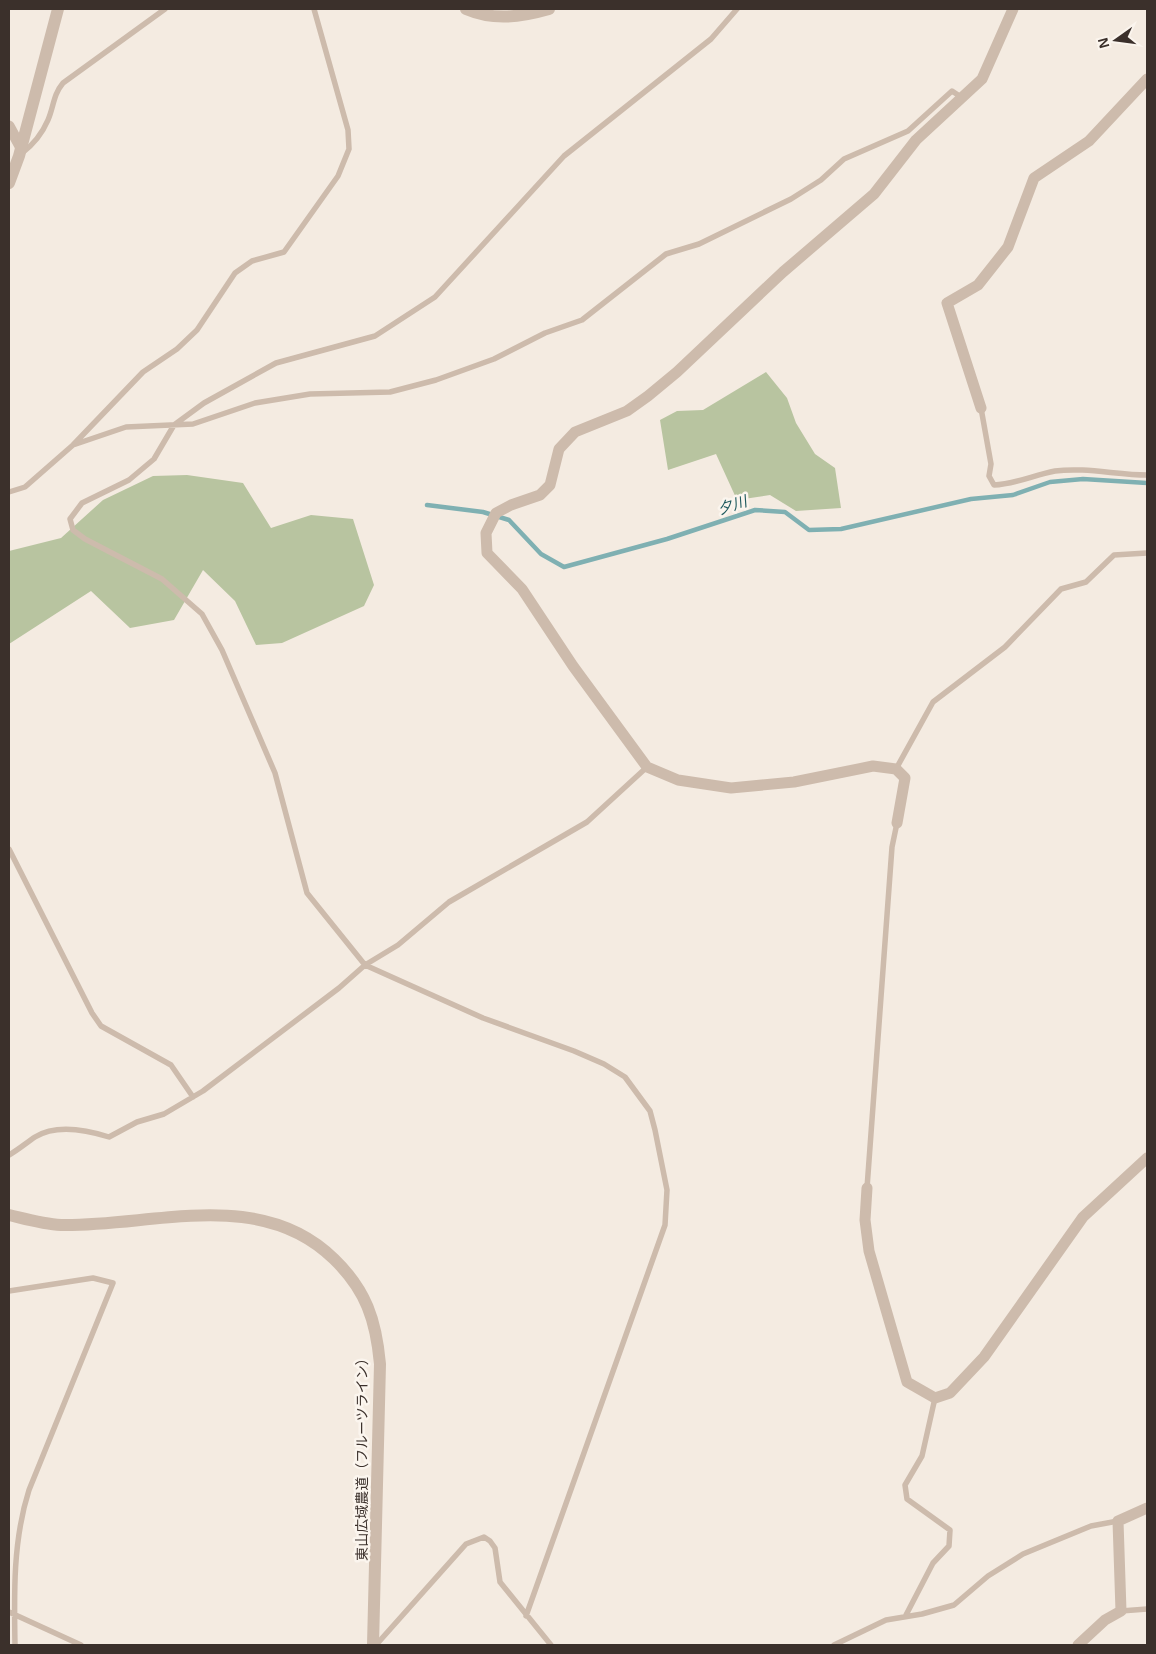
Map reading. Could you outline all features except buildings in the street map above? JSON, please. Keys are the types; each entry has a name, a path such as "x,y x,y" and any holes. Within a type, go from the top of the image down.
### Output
{"street":[{"path":"9,183 20,152 58,9"},
{"path":"466,9 500,18 527,16 550,9"},
{"path":"896,822 906,778 896,769 873,766 794,782 731,788 678,780 647,767 572,666 522,589 487,553 486,533 496,512 511,504 540,494 550,485 559,449 575,432 626,411 677,372 783,272 874,194 916,140 982,79 1013,9"},
{"path":"981,408 948,303 978,285 1008,247 1034,178 1089,141 1147,79"},
{"path":"9,126 20,152"},
{"path":"867,1188 865,1220 869,1251 907,1382 935,1398 950,1393 984,1357 1083,1217 1147,1158"},
{"name":"東山広域農道（フルーツライン）","path":"9,1215 35,1222 61,1225 218,1215 245,1216 274,1222 301,1234 322,1247 341,1266 359,1288 371,1312 378,1338 380,1364 375,1645"},
{"path":"1078,1645 1105,1620 1121,1611 1118,1520 1147,1508"}],"lane":[{"path":"20,152 37,141 48,119 55,93 63,83 166,9"},
{"path":"9,492 25,488 74,445 143,372 177,349 197,330 235,273 252,261 284,252 338,176 349,148 348,130 314,9"},
{"path":"526,1616 665,1224 668,1190 662,1153 650,1111 625,1077 604,1064 483,1018 365,965 307,893 275,773 222,650 202,614 162,579 85,539 73,530 70,519 82,503 129,480 154,459 174,425 204,403 276,363 375,336 435,297 564,156 711,39 736,9"},
{"path":"74,445 126,427 193,424 255,402 310,394 390,392 436,380 494,359 545,333 582,320 666,254 699,244 791,199 821,180 844,159 908,131 952,91 962,97"},
{"path":"981,408 991,464 989,476 994,485 1009,484 1054,472 1088,470 1147,475"},
{"path":"896,769 934,702 1005,647 1061,589 1086,582 1114,555 1147,553"},
{"path":"9,1155 36,1136 50,1131 90,1130 109,1137 137,1122 164,1114 193,1097 339,988 365,965 398,945 449,902 587,822 647,767"},
{"path":"867,1188 892,847 896,822"},
{"path":"9,849 92,1013 101,1026 171,1065 193,1097"},
{"path":"9,1291 93,1278 113,1283 29,1490 21,1516 12,1614 15,1645"},
{"path":"906,1616 933,1563 949,1546 950,1530 907,1499 905,1485 922,1456 935,1398"},
{"path":"834,1645 886,1620 922,1614 954,1605 988,1576 1023,1554 1091,1526 1118,1520"},
{"path":"375,1645 466,1544 484,1537 495,1548 500,1582 551,1645"},
{"path":"1121,1611 1147,1609"},
{"path":"12,1614 81,1645"}],"green space":[{"path":"766,372 787,398 796,423 815,454 835,468 841,508 796,511 770,495 737,500 716,454 668,470 660,420 677,411 703,410"},
{"path":"187,475 243,483 271,528 311,515 353,519 374,585 364,606 282,643 256,645 235,601 203,570 174,620 130,628 91,591 9,644 9,551 61,538 103,500 153,476"}],"waterway":[{"name":"夕川","path":"427,505 483,512 509,520 541,554 564,567 667,539 755,510 785,512 809,530 841,529 971,499 1013,495 1050,482 1083,479 1147,483"}]}
